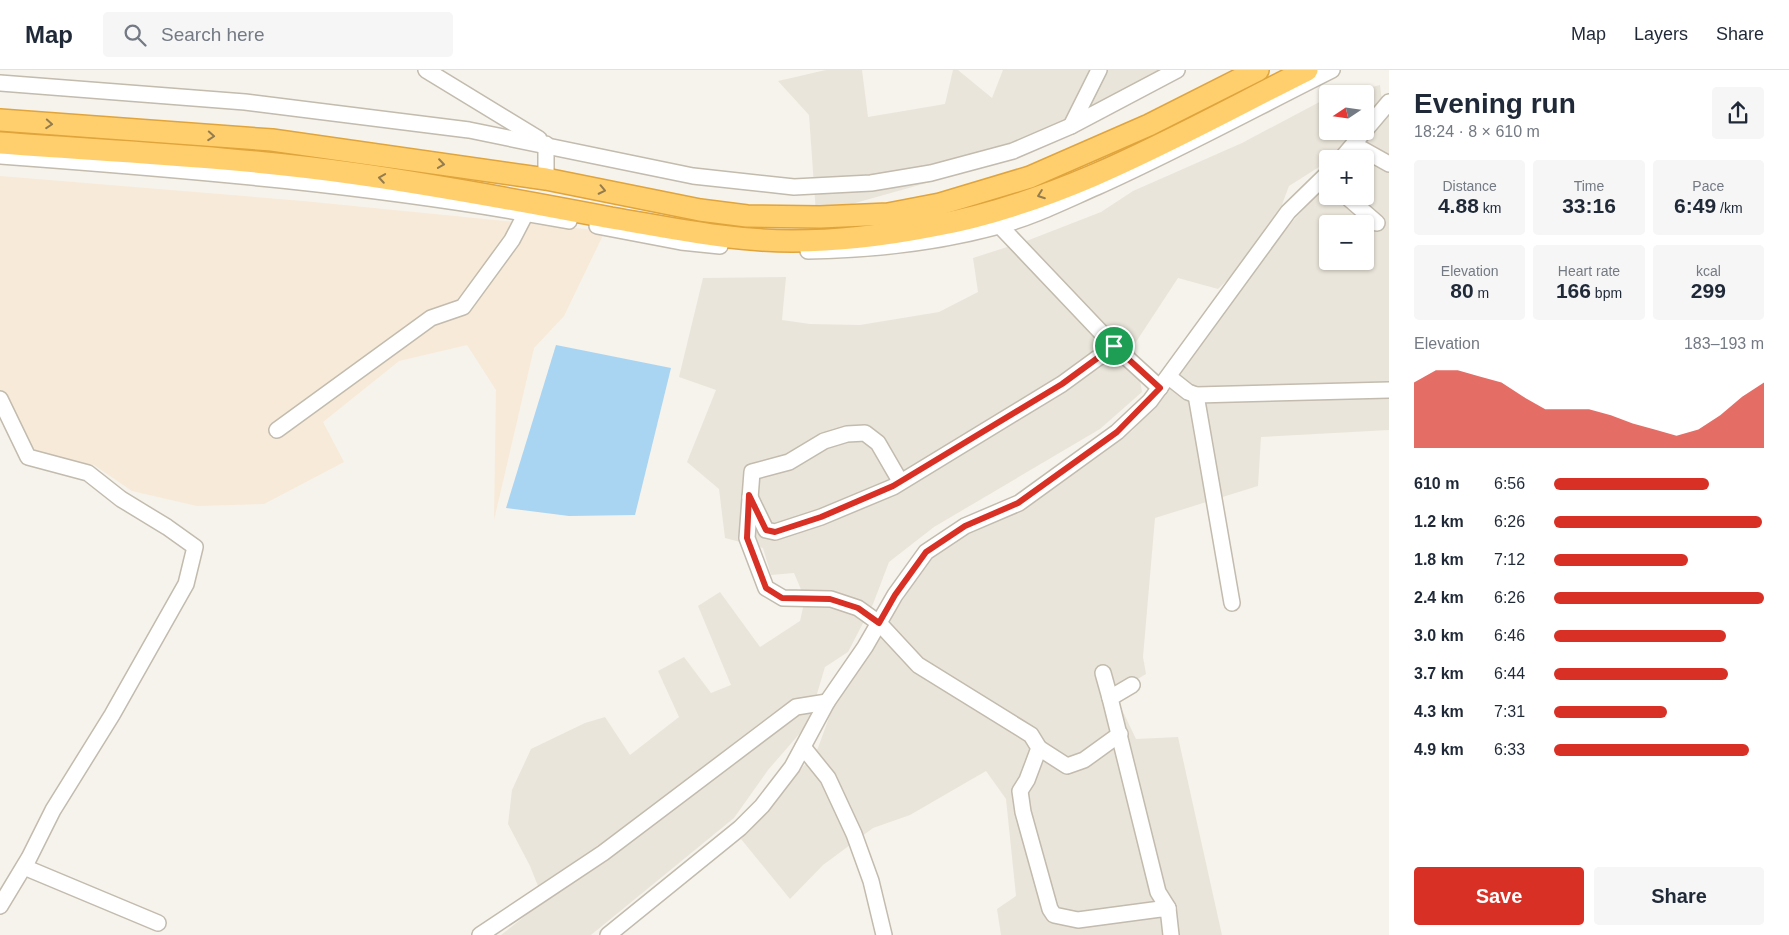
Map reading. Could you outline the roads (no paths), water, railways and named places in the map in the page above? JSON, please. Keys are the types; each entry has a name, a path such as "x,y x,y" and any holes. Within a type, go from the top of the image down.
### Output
{"highway":[{"path":"0,120 272,140 546,179 700,210 747,216 820,217 888,214 940,204 1030,178 1148,125 1258,70"},
{"path":"0,143 270,163 446,188 666,228 748,239 828,240 871,236 934,226 973,218 1020,203 1124,160 1307,70"}],"street":[{"path":"426,70 546,144"},
{"path":"1071,126 1099,70"},
{"path":"0,83 245,102 470,130 546,144 693,176 794,187 871,183 930,173 1013,151 1071,126 1178,70"},
{"path":"0,156 154,167 320,185 526,213 681,242 769,251 861,250 929,241 1000,226 1046,209 1137,169 1332,70"},
{"path":"1350,150 1389,102"},
{"path":"546,144 546,179"},
{"path":"1355,145 1389,164"},
{"path":"609,935 762,806 792,767 827,702 879,623 895,595 926,552 965,526 1018,503 1117,432 1164,383 1288,212 1319,183"},
{"path":"1356,205 1377,223"},
{"path":"277,430 431,318 463,307 512,240 526,213"},
{"path":"1000,226 1114,346 1164,383 1196,395 1389,390"},
{"path":"749,495 766,530 775,532 821,517 893,486 1062,384 1114,346"},
{"path":"1196,395 1232,603"},
{"path":"0,399 28,457 88,473 121,499 167,526 195,547 186,584 112,715 53,810 24,867 0,906"},
{"path":"900,481 878,443 865,434 847,434 824,441 789,462 752,472 747,538 766,588 782,598 830,599 858,608 879,623 918,665 1031,735 1039,748 1067,766 1084,760 1120,734"},
{"path":"1103,673 1120,734 1158,892 1168,908 1171,935"},
{"path":"1110,698 1132,685"},
{"path":"480,935 604,853 796,707 827,702"},
{"path":"803,747 828,778 854,834 871,881 884,935"},
{"path":"1039,748 1027,780 1020,791 1023,812 1047,900 1054,915 1078,920 1168,908"},
{"path":"24,867 158,924"}],"water":[{"path":"556,345 671,368 635,515 569,516 506,508"}]}
